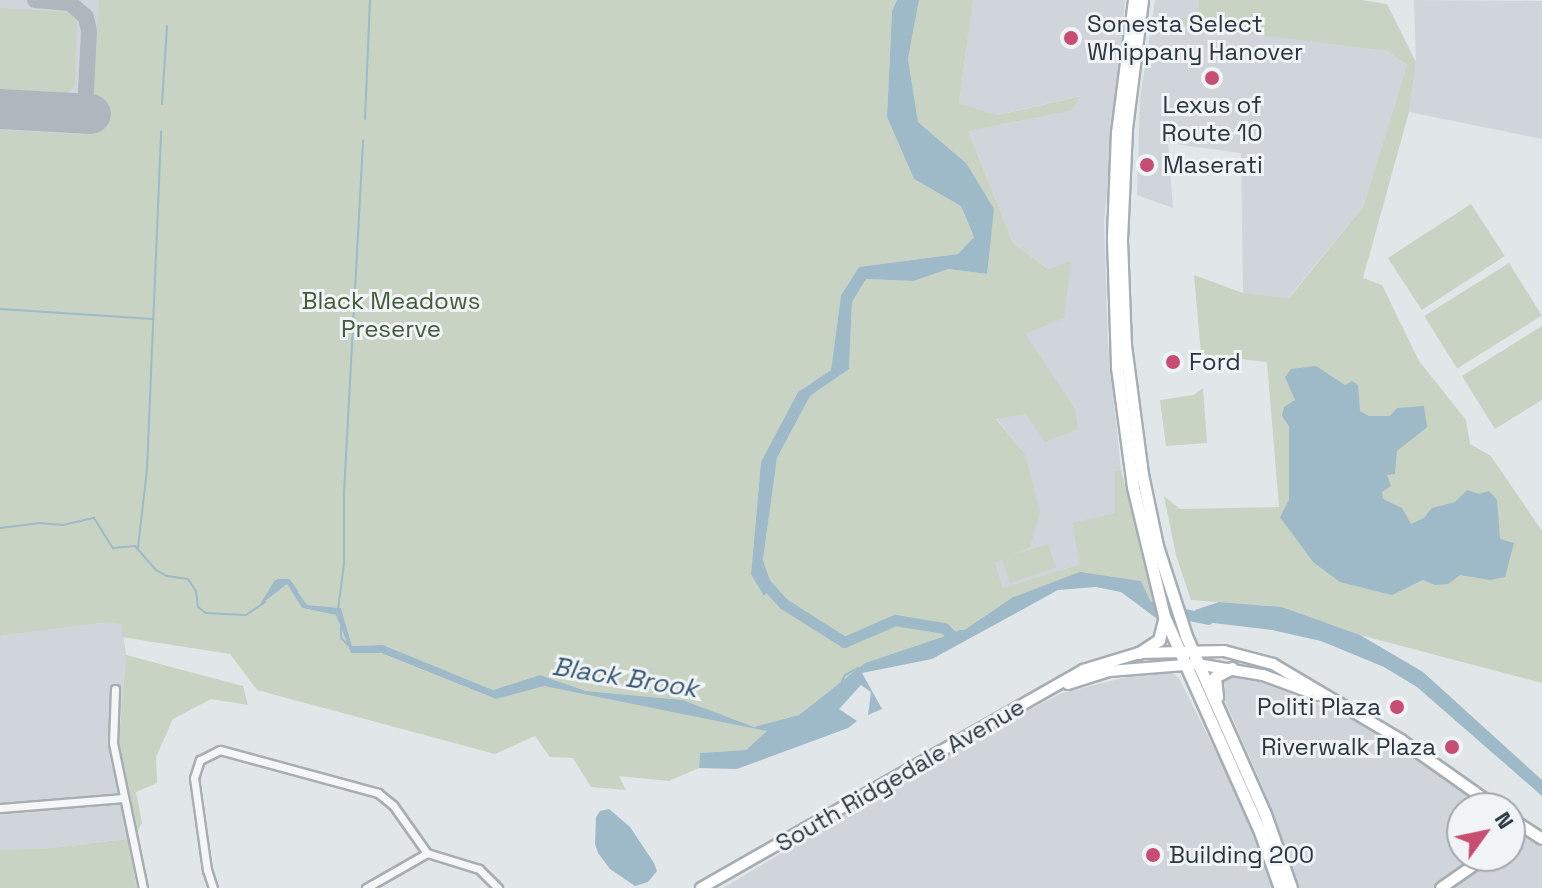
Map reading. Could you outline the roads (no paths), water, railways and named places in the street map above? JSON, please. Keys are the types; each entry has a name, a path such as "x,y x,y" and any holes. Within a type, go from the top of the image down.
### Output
{"main road":[{"path":"1134,0 1115,163 1115,341 1125,435 1153,580 1167,633 1178,650 1259,829 1280,888"},
{"path":"1142,0 1123,172 1123,310 1142,474 1167,581 1186,636 1265,814 1291,888"},
{"path":"1139,653 1152,647 1167,633"},
{"name":"South Ridgedale Avenue","path":"748,861 1095,665 1139,653 1191,649 1224,651 1273,664 1334,701"},
{"name":"South Ridgedale Avenue","path":"1051,689 1109,671 1197,664 1263,675 1334,701"},
{"path":"1219,713 1215,677 1232,668"},
{"path":"1334,701 1423,755 1475,792"},
{"path":"701,888 748,861"},
{"path":"715,888 737,875 748,861"},
{"path":"1441,888 1464,872"}],"street":[{"path":"115,689 113,743 143,888"},
{"path":"213,888 207,870 194,778 200,760 220,750 378,793 393,805 427,853 479,869 498,888"},
{"path":"0,808 124,798"},
{"path":"366,888 427,853"}],"water":[{"path":"897,0 919,0 908,59 918,122 966,163 994,209 987,274 948,269 914,281 866,279 852,302 849,369 810,396 777,458 763,560 772,586 764,596 751,574 761,462 798,392 831,370 841,295 859,267 958,254 974,237 961,206 914,179 887,117 892,11"},
{"path":"1316,366 1345,385 1352,381 1358,385 1360,411 1369,416 1390,416 1397,408 1424,406 1427,427 1397,451 1395,474 1387,475 1391,486 1382,492 1383,499 1402,508 1411,524 1424,518 1432,508 1455,502 1467,490 1479,494 1489,491 1497,500 1500,539 1514,543 1505,577 1490,580 1460,575 1448,584 1435,585 1423,580 1392,595 1340,582 1313,562 1280,517 1289,500 1289,426 1282,416 1284,407 1295,400 1285,377 1291,369"},
{"path":"1080,572 1141,581 1151,602 1155,602 1160,621 1121,592 1096,587 1058,590 932,659 862,673 882,709 868,715 871,692 861,685 839,709 857,721 848,728 737,769 699,768 700,753 746,750 767,731 544,686 496,699 381,653 351,653 336,615 302,608 287,584 259,606 275,580 289,579 307,605 341,608 352,646 383,645 493,690 540,675 586,691 683,700 754,727 799,715 865,663 966,629 1013,597"},
{"path":"1219,602 1282,607 1360,635 1423,672 1542,780 1542,796 1417,687 1384,667 1321,641 1272,630 1197,621 1195,610"},
{"path":"609,809 630,827 654,863 657,871 648,882 635,886 610,869 598,853 595,844 596,817 600,811"}],"waterway":[{"path":"365,119 370,0"},
{"path":"162,104 167,26"},
{"path":"138,548 147,469 161,131"},
{"path":"338,610 344,564 344,493 363,141"},
{"path":"0,309 154,319"},
{"name":"Black Brook","path":"0,528 39,523 63,525 94,518 113,548 135,546 156,570 167,576 188,579 196,591 198,607 206,613 246,615 265,602"},
{"name":"Black Brook","path":"278,580 289,580 297,591"},
{"path":"763,581 784,604 844,642 895,620 944,628 954,638 961,635"},
{"path":"1154,608 1208,619"},
{"name":"Black Brook","path":"341,627 341,638 348,645"},
{"name":"Black Brook","path":"842,681 845,675 858,668"}],"place":[{"name":"Sonesta Select Whippany Hanover","path":"1071,38"},
{"name":"Lexus of Route 10","path":"1212,78"},
{"name":"Maserati","path":"1147,165"},
{"name":"Ford","path":"1173,362"},
{"name":"Politi Plaza","path":"1397,707"},
{"name":"Riverwalk Plaza","path":"1452,747"},
{"name":"Building 200","path":"1153,855"}],"park label":[{"name":"Black Meadows Preserve","path":"391,315"}]}
